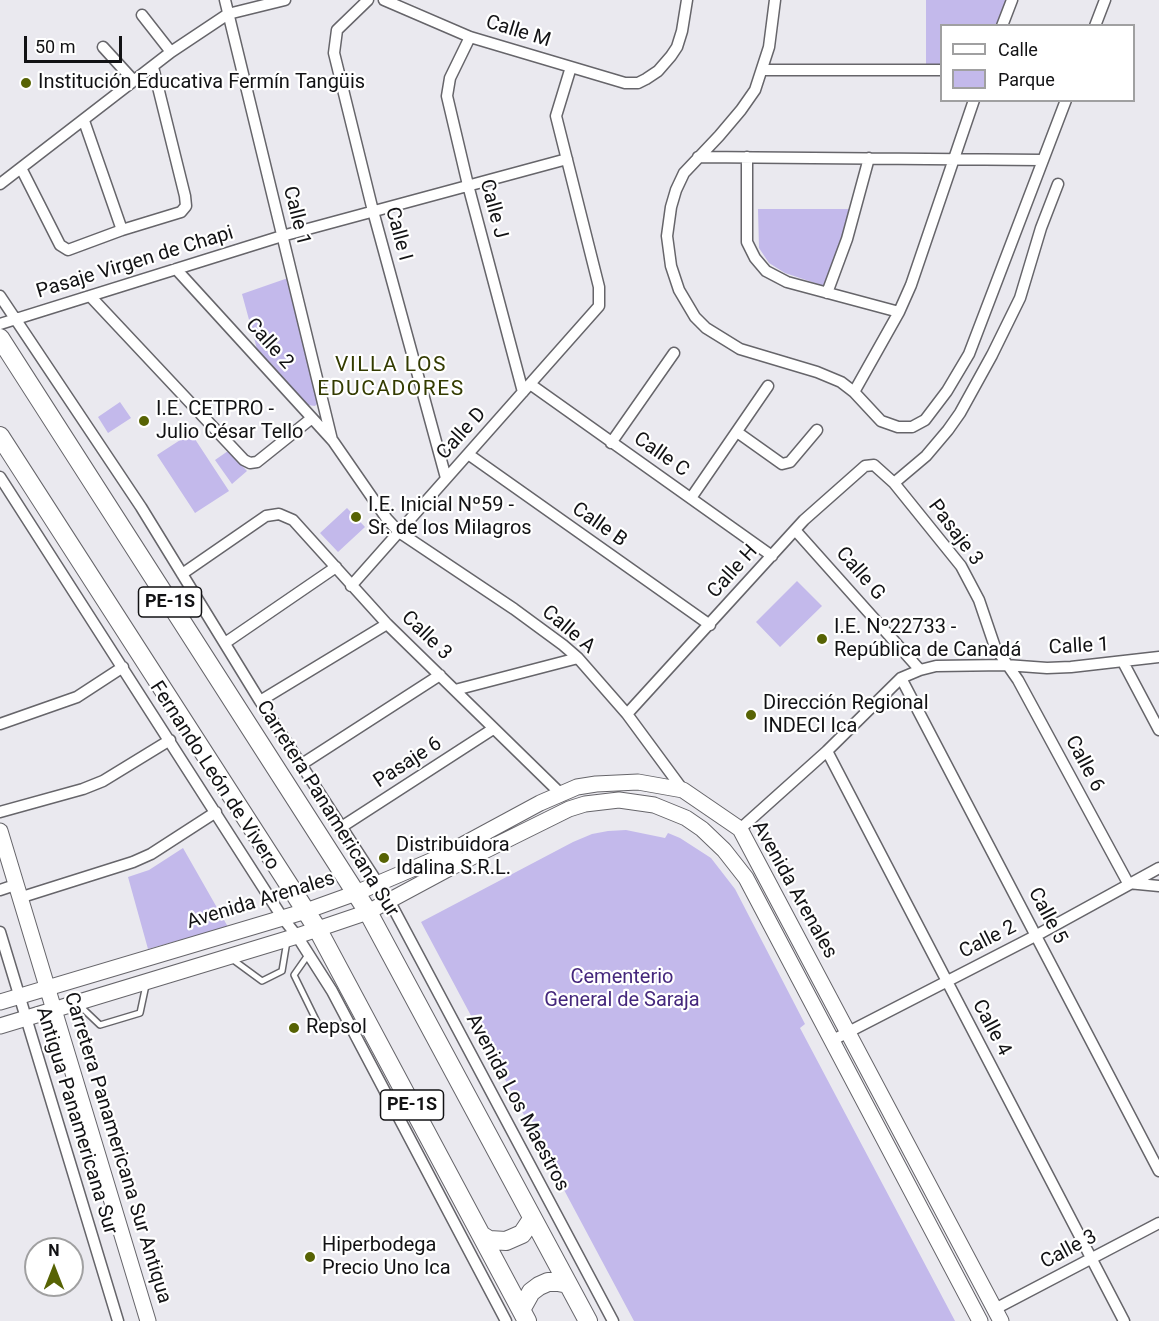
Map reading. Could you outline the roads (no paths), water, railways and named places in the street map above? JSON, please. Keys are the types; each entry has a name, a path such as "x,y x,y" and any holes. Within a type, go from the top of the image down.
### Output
{"highway":[{"name":"Carretera Panamericana Sur","path":"0,338 368,912 588,1321"},
{"name":"PE-1S","path":"0,436 318,930 524,1316"},
{"path":"481,1235 489,1240 506,1241 522,1234 532,1219"},
{"path":"524,1316 525,1300 538,1286 558,1282 568,1284"}],"street":[{"name":"Calle 1","path":"225,0 333,441"},
{"path":"0,184 171,52 228,14 285,0"},
{"name":"Calle M","path":"384,0 470,37 625,83 638,83 658,71 677,47 687,0"},
{"path":"775,0 770,47 755,90 741,110 684,173 676,190 667,236 671,266 679,290 695,317 711,332 740,349 817,372 841,382 854,392 881,421 898,428 912,427 925,420 969,354 1065,102"},
{"path":"1003,24 1012,0"},
{"path":"1096,24 1105,0"},
{"name":"Calle I","path":"363,2 337,30 334,53 373,211 446,478"},
{"path":"142,15 171,52"},
{"name":"Calle J","path":"470,37 450,78 447,96 468,185 527,388"},
{"path":"103,47 134,81"},
{"path":"21,168 60,245 68,250 181,212 186,206 185,196 153,67"},
{"path":"567,159 556,116 571,67"},
{"path":"763,70 940,70"},
{"path":"854,392 899,312 911,285 973,102"},
{"path":"84,121 122,230"},
{"path":"698,157 1042,160"},
{"path":"747,157 747,242 755,258 766,271 787,282 899,312"},
{"path":"827,293 847,239 869,158"},
{"name":"Pasaje Virgen de Chapi","path":"0,324 282,236 567,159"},
{"name":"Calle D","path":"351,586 599,306 599,287 567,159"},
{"path":"894,483 926,456 948,430 992,355 1020,298 1041,228 1058,184"},
{"name":"Calle 2","path":"176,269 333,441 387,519 399,532"},
{"name":"Carretera Panamericana Sur","path":"0,296 141,507 261,701 390,902"},
{"path":"90,296 244,460 250,463 257,462 312,418"},
{"path":"611,443 674,353"},
{"path":"691,498 768,386"},
{"name":"Calle C","path":"527,388 611,443 772,556"},
{"path":"737,432 782,464 790,462 797,456 817,430"},
{"name":"Calle B","path":"468,454 710,626"},
{"name":"Pasaje 3","path":"874,465 894,483 961,566 979,600 995,647 1006,665"},
{"name":"Calle H","path":"627,714 710,626 795,530 865,466 874,465"},
{"name":"Fernando León de Vivero","path":"0,477 216,812 282,917 292,938 309,954 353,1030 506,1321"},
{"name":"Calle 3","path":"182,574 266,516 279,514 293,520 387,624 560,793"},
{"name":"Calle G","path":"795,530 920,670"},
{"name":"Calle A","path":"399,532 514,609 578,658 627,714 683,790"},
{"path":"225,643 336,567"},
{"path":"261,701 387,624"},
{"name":"Calle 1","path":"740,830 827,751 901,678 920,670 936,666 1006,665 1047,668 1159,657"},
{"path":"455,690 578,658"},
{"path":"1123,662 1159,730"},
{"name":"Calle 6","path":"1006,665 1018,680 1128,883"},
{"path":"0,724 77,697 123,667"},
{"path":"302,764 440,675"},
{"name":"Calle 5","path":"901,678 1159,1171"},
{"name":"Pasaje 6","path":"343,826 493,729"},
{"path":"0,812 83,789 103,781 170,740"},
{"name":"Calle 4","path":"827,751 1124,1321"},
{"name":"Avenida Arenales","path":"0,1002 306,911 356,893 440,857 560,793 608,783 645,783 683,790 740,830 998,1315"},
{"name":"Avenida Arenales","path":"0,1026 318,930 368,912 569,809 610,800 636,801 654,805 686,818 702,829 735,863 746,878 981,1321"},
{"path":"0,890 17,891 134,862 151,854 216,812"},
{"name":"Carretera Panamericana Sur Antiqua","path":"0,831 148,1321"},
{"name":"Calle 2","path":"831,1041 1036,935 1159,868"},
{"path":"1128,883 1159,886"},
{"name":"Avenida Los Maestros","path":"390,902 613,1321"},
{"name":"Antigua Panamericana Sur","path":"0,932 118,1321"},
{"name":"Calle 3","path":"998,1315 1091,1258 1159,1223"}],"lane":[{"path":"282,971 292,938"},
{"path":"294,975 309,954"},
{"path":"229,957 262,981 282,971 294,975 320,1028 353,1030"},
{"path":"76,1002 100,1025 140,1013 147,981"}],"place":[{"name":"Institución Educativa Fermín Tangüis","path":"26,83"},
{"name":"I.E. CETPRO - Julio César Tello","path":"144,421"},
{"name":"I.E. Inicial Nº59 - Sr. de los Milagros","path":"356,517"},
{"name":"I.E. Nº22733 - República de Canadá","path":"822,639"},
{"name":"Dirección Regional INDECI Ica","path":"751,715"},
{"name":"Distribuidora Idalina S.R.L.","path":"384,858"},
{"name":"Repsol","path":"294,1028"},
{"name":"Hiperbodega Precio Uno Ica","path":"310,1257"}],"district":[{"name":"VILLA LOS EDUCADORES","path":"391,378"}],"park label":[{"name":"Cementerio General de Saraja","path":"622,990"}]}
